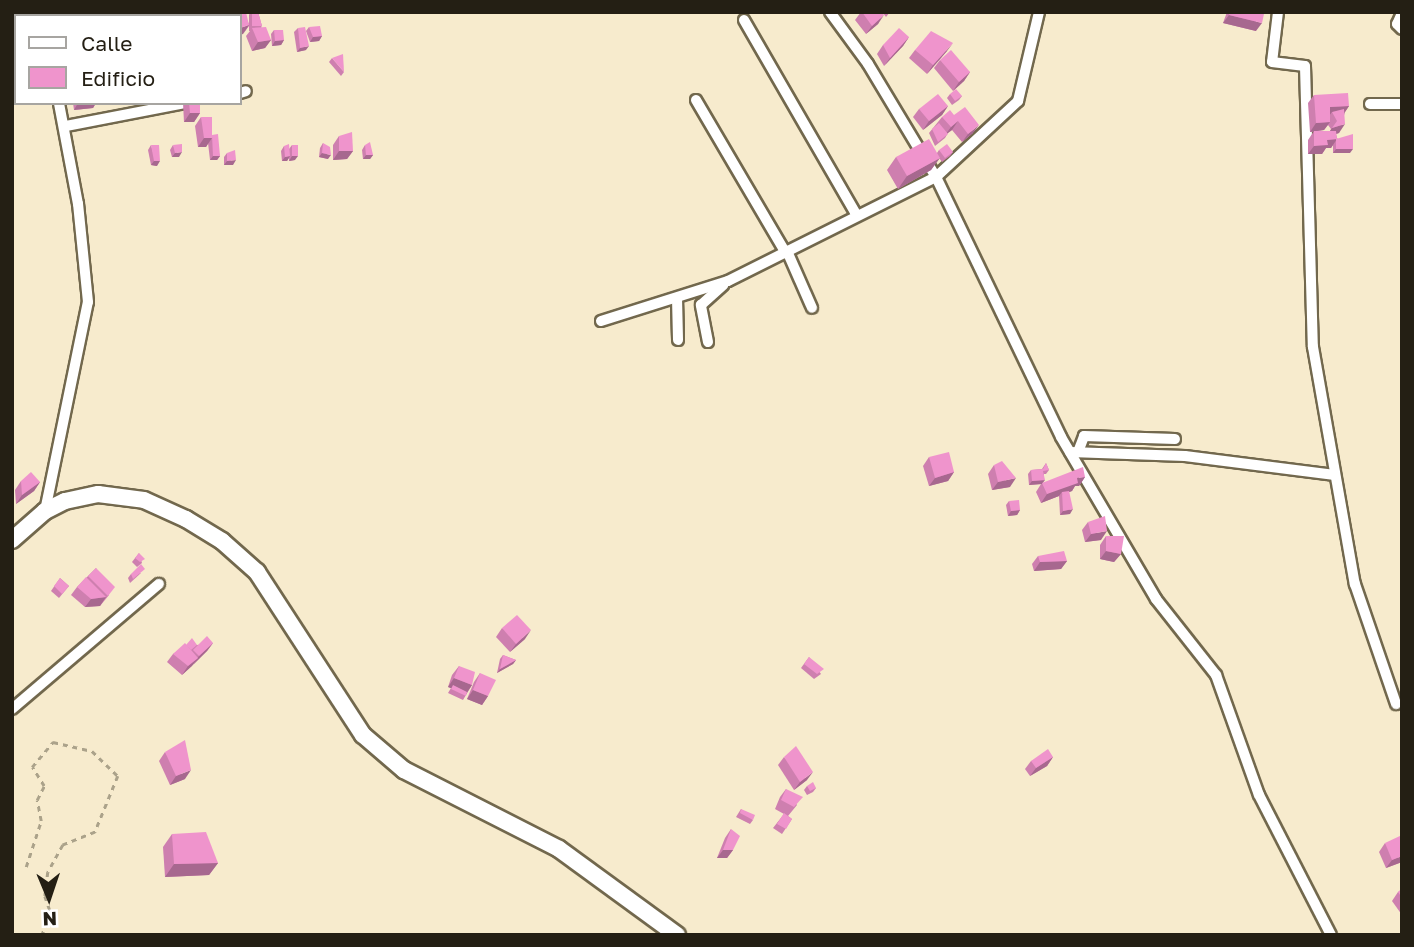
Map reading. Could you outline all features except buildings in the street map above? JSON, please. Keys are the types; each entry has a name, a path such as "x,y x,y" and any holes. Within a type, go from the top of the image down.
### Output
{"street":[{"path":"830,12 868,64 936,177 1074,452 1156,600 1216,675 1259,795 1331,935"},
{"path":"601,321 727,281 936,177 1018,101 1039,12"},
{"path":"1278,12 1272,62 1306,66 1309,321 1335,475 1360,606 1396,704"},
{"path":"1402,13 1397,24 1402,29"},
{"path":"744,20 857,216"},
{"path":"696,100 786,252 812,308"},
{"path":"1370,104 1402,104"},
{"path":"45,511 88,302 66,126 60,105"},
{"path":"66,126 176,105"},
{"path":"708,342 701,305 727,281"},
{"path":"677,299 678,340"},
{"path":"1074,452 1084,436 1175,439"},
{"path":"1074,452 1185,456 1335,475"},
{"path":"12,540 45,511 65,500 98,494 144,500 222,541 257,572 363,735 404,770 558,849 677,935"},
{"path":"12,709 159,584"}],"path":[{"path":"26,867 41,821 37,800 44,786 32,766 53,742 92,751 118,776 95,832 63,845 48,872 45,896 51,913 42,935"}]}
